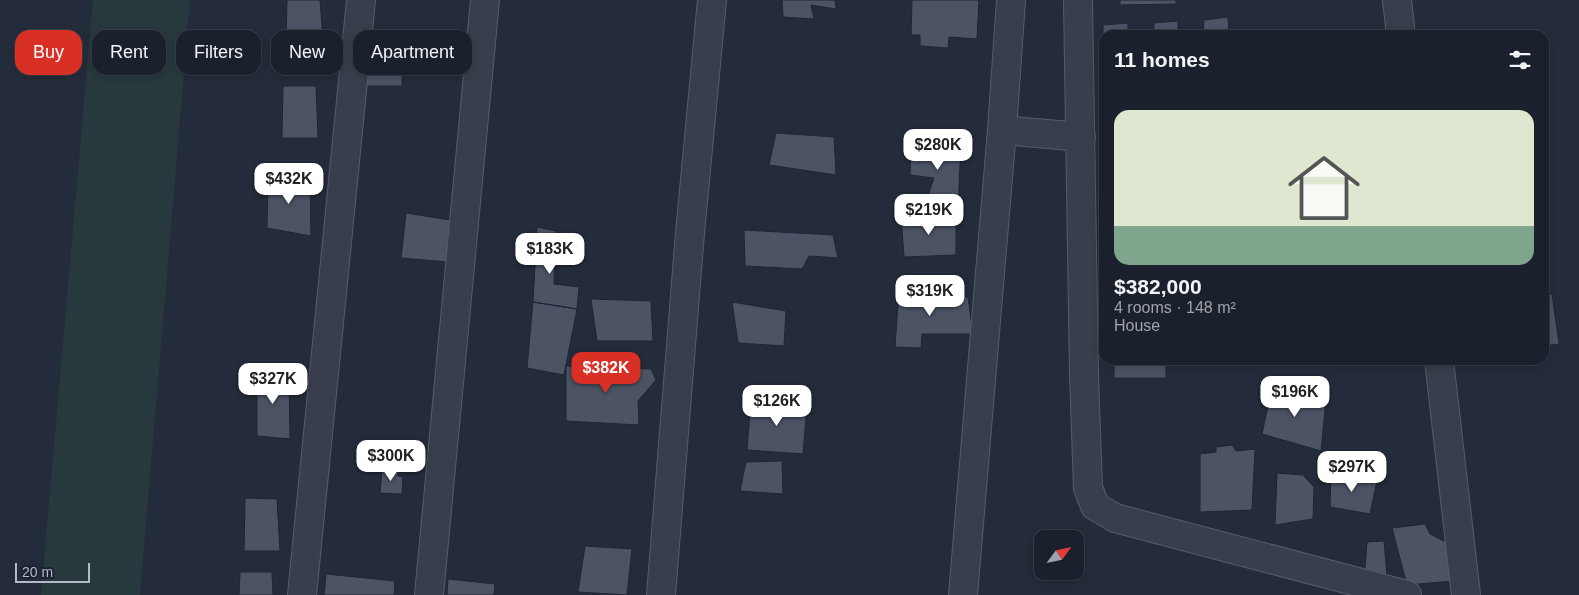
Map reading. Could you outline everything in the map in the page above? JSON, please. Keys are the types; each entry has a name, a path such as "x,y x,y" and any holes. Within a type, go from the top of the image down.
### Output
{"street":[{"path":"302,595 362,0"},
{"path":"428,595 485,0"},
{"path":"661,595 690,232 712,0"},
{"path":"963,595 1011,0"},
{"path":"1078,0 1084,375 1088,488 1094,506 1115,518 1407,595"},
{"path":"1397,0 1400,30"},
{"path":"1002,130 1081,137"},
{"path":"1440,365 1466,595"}],"shaded area":[{"path":"93,0 190,0 187,30 176,30 176,75 184,75 140,595 41,595"}],"building":[{"path":"287,0 320,0 322,30 286,30"},
{"path":"782,0 835,0 836,9 811,5 814,19 783,17"},
{"path":"912,0 979,0 977,39 949,37 948,48 920,46 920,35 911,35"},
{"path":"1120,0 1176,0 1176,4 1120,5"},
{"path":"1228,17 1229,30 1203,30 1204,20"},
{"path":"1178,21 1178,30 1154,30 1154,23"},
{"path":"1128,23 1128,30 1103,30 1103,25"},
{"path":"365,75 402,75 402,86 365,86"},
{"path":"283,86 316,86 318,138 282,138"},
{"path":"776,133 834,137 836,175 769,165"},
{"path":"911,143 961,146 958,207 926,201 934,178 910,175"},
{"path":"268,175 310,182 311,236 267,228"},
{"path":"406,213 450,220 448,262 401,258"},
{"path":"901,215 956,216 956,255 904,257"},
{"path":"537,227 556,231 554,284 579,287 577,309 533,302"},
{"path":"744,230 833,235 838,258 809,256 802,269 745,266"},
{"path":"899,289 968,297 973,334 922,334 921,348 895,347"},
{"path":"1549,294 1552,294 1559,344 1549,345"},
{"path":"591,299 651,301 653,341 597,341"},
{"path":"533,302 577,309 564,375 527,368"},
{"path":"732,302 786,311 784,346 738,343"},
{"path":"1114,365 1166,365 1166,378 1114,378"},
{"path":"566,366 651,369 656,380 638,401 639,425 566,421"},
{"path":"257,373 289,373 290,439 257,436"},
{"path":"1272,387 1326,400 1321,451 1262,434"},
{"path":"751,399 807,405 803,454 747,450"},
{"path":"1232,445 1236,451 1255,449 1252,510 1200,512 1200,454 1216,452 1216,447"},
{"path":"782,461 783,494 740,491 746,462"},
{"path":"382,468 398,469 398,476 403,477 402,494 380,493"},
{"path":"1331,472 1377,481 1370,514 1330,507"},
{"path":"1277,473 1303,475 1314,487 1313,519 1275,525"},
{"path":"245,498 277,499 280,551 244,551"},
{"path":"1425,524 1430,534 1446,542 1453,581 1407,585 1392,528"},
{"path":"1384,541 1387,575 1365,569 1367,542"},
{"path":"585,546 632,549 627,595 578,592"},
{"path":"240,572 272,572 273,595 239,595"},
{"path":"326,574 395,581 394,595 324,595"},
{"path":"448,579 495,584 494,595 447,595"}]}
